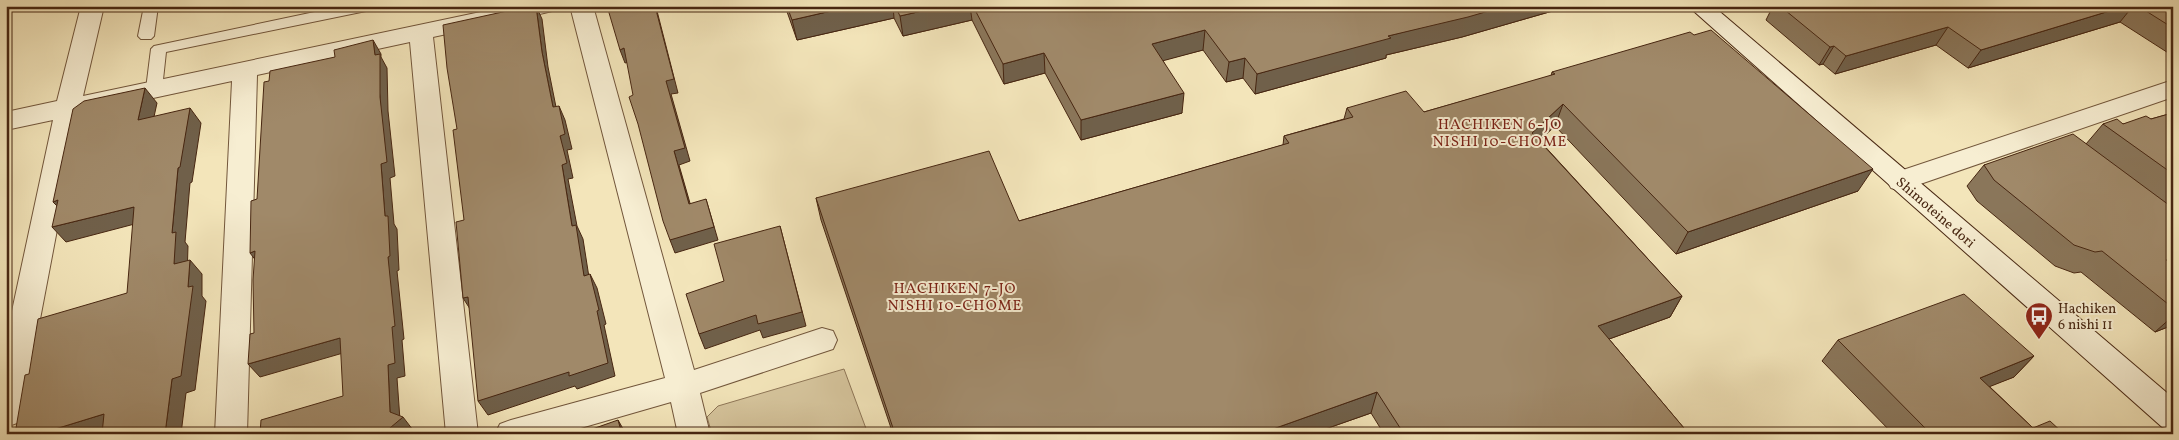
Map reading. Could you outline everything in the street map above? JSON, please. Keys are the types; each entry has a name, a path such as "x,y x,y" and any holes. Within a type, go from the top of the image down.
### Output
{"street":[{"path":"6,414 68,108 93,6"},
{"path":"6,121 544,6"},
{"path":"581,6 683,386 694,434"},
{"name":"Shimoteine dori","path":"1699,6 2173,417"},
{"path":"420,32 462,434"},
{"path":"231,434 245,70"},
{"path":"1900,181 2171,91"},
{"path":"2044,132 2067,149"},
{"path":"511,434 683,386 822,340"}],"lane":[{"path":"146,36 151,6"},
{"path":"154,90 159,49 366,6"}],"shaded area":[{"path":"844,369 868,434 712,434 707,417 718,406"}],"building":[{"path":"536,6 542,52 553,107 559,106 565,134 560,136 567,163 562,165 572,226 576,225 584,276 590,274 599,310 597,311 608,363 569,376 569,372 478,401 468,297 463,298 456,222 464,220 453,130 457,129 447,68 443,25"},
{"path":"607,6 655,6 674,79 666,81 685,148 674,151 689,204 706,199 714,227 670,240 629,97 633,95 624,48 620,50"},
{"path":"787,6 853,6 792,20"},
{"path":"895,6 944,6 900,16"},
{"path":"973,6 1506,6 1388,36 1391,38 1257,74 1245,58 1229,62 1205,30 1152,44 1184,93 1081,120 1044,53 1003,64"},
{"path":"1780,6 2126,6 1981,50 1948,27 1846,56 1834,46 1830,47"},
{"path":"2138,6 2173,6 2173,28"},
{"path":"1711,30 1873,169 1688,232 1563,104 1532,133 1682,296 1598,326 1689,434 1404,434 1377,392 1259,434 895,434 816,198 989,151 1019,221 1289,143 1284,136 1353,117 1347,108 1406,91 1424,112 1690,32 1694,35"},
{"path":"373,40 375,55 380,54 380,97 387,162 381,164 385,216 388,216 390,256 388,257 395,326 392,327 395,363 388,365 390,412 403,417 381,434 260,434 261,420 343,396 340,338 248,364 250,334 254,333 253,280 255,251 250,253 251,201 257,199 264,82 269,81 270,71 335,57 334,50"},
{"path":"145,88 138,120 190,108 180,167 178,168 172,233 176,232 174,264 190,260 188,287 193,286 181,376 172,379 165,434 102,434 104,414 39,434 15,434 25,375 29,374 38,319 127,293 134,207 52,227 58,200 53,202 73,109 84,101"},
{"path":"2173,113 2173,174 2103,124 2117,119 2123,124 2146,116 2151,119"},
{"path":"2073,134 2173,208 2173,258 2166,260 2173,265 2173,308 2102,251 2095,252 2074,245 1994,180 1984,165"},
{"path":"780,226 802,312 758,324 756,315 699,334 686,294 724,281 714,244"},
{"path":"1964,294 2034,356 1980,378 2033,428 2050,421 2064,434 1920,434 1928,431 1838,340"},
{"path":"618,420 622,434 578,434"}],"place":[{"name":"Hachiken 6 nishi 11","path":"2039,340"}],"district":[{"name":"HACHIKEN 6-JO NISHI 10-CHOME","path":"1500,132"},
{"name":"HACHIKEN 7-JO NISHI 10-CHOME","path":"955,296"}]}
